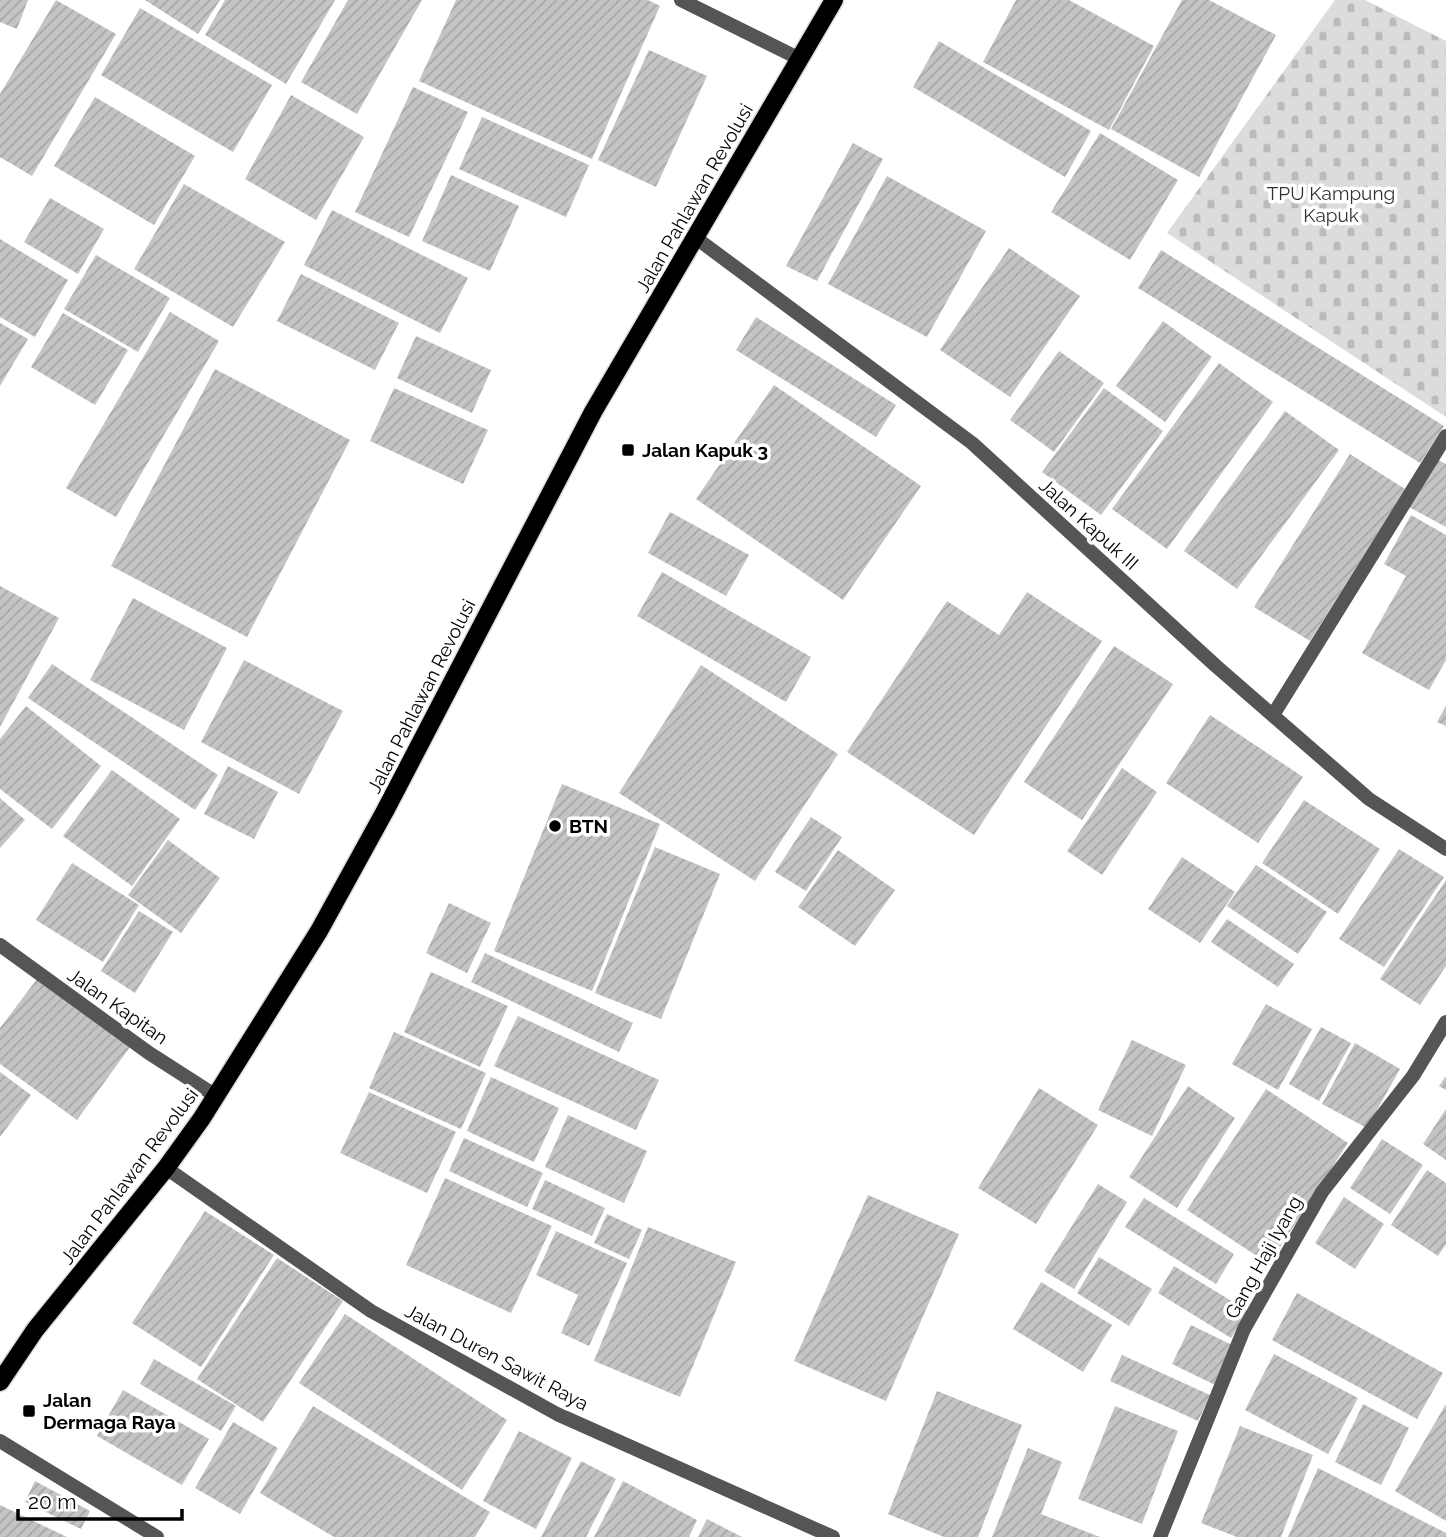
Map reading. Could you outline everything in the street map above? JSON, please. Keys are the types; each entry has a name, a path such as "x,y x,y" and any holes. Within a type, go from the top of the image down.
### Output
{"main road":[{"name":"Jalan Pahlawan Revolusi","path":"0,1381 35,1330 166,1168 216,1096 318,931 391,799 593,412 696,238 797,58 834,0"}],"street":[{"path":"681,0 797,58"},
{"name":"Jalan Kapuk III","path":"696,238 972,443 1369,799 1446,849"},
{"path":"1273,715 1446,436"},
{"name":"Jalan Kapitan","path":"0,944 149,1053 216,1096"},
{"name":"Gang Haji Iyang","path":"1160,1537 1244,1329 1322,1192 1413,1076 1446,1022"},
{"name":"Jalan Duren Sawit Raya","path":"166,1168 371,1311 545,1408 833,1537"},
{"path":"0,1441 156,1537"}],"green space":[{"name":"TPU Kampung Kapuk","path":"1335,0 1365,0 1446,41 1446,417 1167,233"}],"building":[{"path":"0,0 28,0 17,29 0,22"},
{"path":"56,0 116,34 32,176 0,157 0,94"},
{"path":"145,0 220,0 198,34"},
{"path":"225,0 335,0 286,84 205,35"},
{"path":"348,0 422,0 357,114 301,82"},
{"path":"456,0 648,0 660,6 592,159 419,81"},
{"path":"1016,0 1069,0 1154,46 1109,130 983,62"},
{"path":"1182,0 1209,0 1276,35 1199,177 1111,129"},
{"path":"140,8 272,85 233,152 101,75"},
{"path":"939,41 1091,131 1065,177 913,87"},
{"path":"649,50 707,76 656,187 598,160"},
{"path":"413,87 468,112 409,237 355,212"},
{"path":"291,95 364,137 316,220 245,179"},
{"path":"95,97 195,156 154,225 54,166"},
{"path":"482,117 589,165 566,217 459,169"},
{"path":"1100,133 1178,180 1130,260 1051,212"},
{"path":"853,143 883,159 817,281 786,266"},
{"path":"451,175 519,206 490,271 422,241"},
{"path":"887,176 986,231 927,337 828,284"},
{"path":"184,184 285,242 233,327 134,269"},
{"path":"50,198 104,229 78,274 24,242"},
{"path":"332,210 468,278 440,333 304,265"},
{"path":"0,239 68,280 35,337 0,317"},
{"path":"1009,248 1080,296 1010,397 940,350"},
{"path":"1161,250 1444,426 1420,463 1138,288"},
{"path":"96,255 170,298 138,352 64,309"},
{"path":"301,274 399,323 375,370 277,321"},
{"path":"170,312 219,341 116,517 66,488"},
{"path":"63,313 128,350 95,405 31,367"},
{"path":"756,317 896,405 876,437 736,350"},
{"path":"1163,321 1212,357 1165,422 1116,386"},
{"path":"0,323 28,339 0,386"},
{"path":"416,336 491,370 472,413 397,378"},
{"path":"1059,351 1104,383 1054,452 1010,420"},
{"path":"1219,363 1273,402 1167,549 1112,509"},
{"path":"215,369 350,440 247,637 111,566"},
{"path":"774,385 921,486 843,600 696,499"},
{"path":"394,388 488,430 463,484 370,441"},
{"path":"1104,388 1163,431 1101,515 1042,472"},
{"path":"1285,411 1339,450 1237,589 1184,551"},
{"path":"1350,454 1405,489 1310,641 1254,607"},
{"path":"1436,459 1446,464 1446,527 1409,507"},
{"path":"670,512 749,555 726,596 648,553"},
{"path":"1411,515 1446,535 1446,660 1429,690 1362,653 1406,576 1384,564"},
{"path":"662,572 811,657 786,702 637,616"},
{"path":"0,586 59,618 0,727"},
{"path":"1027,592 1102,641 974,835 847,752 947,601 999,635"},
{"path":"133,598 227,648 184,730 90,680"},
{"path":"1114,646 1173,684 1082,820 1024,782"},
{"path":"244,660 343,711 299,794 201,742"},
{"path":"52,664 218,775 195,810 28,698"},
{"path":"701,665 838,754 755,881 619,793"},
{"path":"26,706 101,766 52,829 0,789 0,739"},
{"path":"1446,706 1446,726 1437,722"},
{"path":"1210,715 1303,777 1258,843 1166,783"},
{"path":"228,766 278,792 254,839 204,814"},
{"path":"1122,768 1157,792 1102,875 1067,851"},
{"path":"112,770 180,819 132,886 63,836"},
{"path":"562,784 660,824 592,991 494,951"},
{"path":"0,798 25,820 0,848"},
{"path":"1304,800 1380,849 1338,914 1262,863"},
{"path":"811,817 842,837 806,891 775,872"},
{"path":"168,840 220,878 181,933 128,895"},
{"path":"655,847 720,874 661,1019 595,993"},
{"path":"1399,849 1444,877 1384,967 1339,939"},
{"path":"838,850 895,890 855,946 798,907"},
{"path":"1182,857 1235,892 1200,943 1148,909"},
{"path":"72,863 139,905 103,962 36,920"},
{"path":"1256,865 1327,912 1298,954 1227,906"},
{"path":"1446,880 1446,966 1420,1005 1380,979"},
{"path":"449,903 491,923 467,973 426,953"},
{"path":"139,911 173,932 135,993 101,971"},
{"path":"1227,919 1294,964 1278,987 1211,942"},
{"path":"485,953 633,1023 619,1052 471,982"},
{"path":"431,972 508,1006 480,1067 404,1032"},
{"path":"37,979 130,1047 77,1120 0,1064 0,1028"},
{"path":"1266,1004 1312,1029 1278,1090 1232,1064"},
{"path":"518,1016 659,1080 636,1130 494,1066"},
{"path":"1321,1027 1351,1043 1319,1101 1289,1084"},
{"path":"394,1032 486,1073 461,1129 369,1088"},
{"path":"1132,1040 1186,1065 1152,1136 1098,1110"},
{"path":"1355,1043 1400,1069 1367,1128 1322,1104"},
{"path":"0,1072 31,1095 0,1137"},
{"path":"1446,1076 1446,1090 1439,1086"},
{"path":"491,1077 559,1108 534,1162 467,1131"},
{"path":"1188,1086 1235,1118 1177,1208 1129,1177"},
{"path":"1039,1088 1098,1125 1036,1224 978,1188"},
{"path":"1266,1089 1348,1143 1269,1264 1187,1210"},
{"path":"369,1092 456,1132 427,1193 340,1153"},
{"path":"1446,1109 1446,1160 1423,1144"},
{"path":"568,1115 647,1151 624,1203 545,1167"},
{"path":"464,1138 543,1173 527,1207 449,1171"},
{"path":"1382,1139 1423,1165 1390,1214 1350,1188"},
{"path":"1427,1170 1446,1183 1446,1244 1438,1256 1391,1225"},
{"path":"445,1178 552,1226 511,1313 406,1265"},
{"path":"545,1180 605,1208 592,1236 532,1209"},
{"path":"1098,1184 1127,1202 1074,1289 1044,1271"},
{"path":"868,1195 959,1234 886,1401 794,1361"},
{"path":"1344,1197 1384,1224 1355,1269 1315,1243"},
{"path":"1144,1198 1234,1254 1216,1284 1125,1227"},
{"path":"205,1211 274,1255 201,1367 132,1323"},
{"path":"607,1214 642,1230 629,1259 594,1243"},
{"path":"648,1227 736,1262 680,1397 594,1361"},
{"path":"556,1231 627,1263 589,1346 561,1333 578,1295 536,1275"},
{"path":"1099,1257 1152,1289 1129,1326 1077,1293"},
{"path":"277,1258 343,1301 263,1422 197,1379"},
{"path":"1174,1266 1248,1311 1231,1338 1158,1293"},
{"path":"1041,1282 1112,1325 1083,1372 1013,1329"},
{"path":"1297,1293 1443,1373 1417,1419 1272,1340"},
{"path":"345,1314 507,1420 462,1490 299,1383"},
{"path":"1191,1325 1234,1346 1215,1385 1172,1364"},
{"path":"1274,1354 1358,1398 1328,1454 1245,1410"},
{"path":"1122,1355 1210,1395 1198,1421 1110,1381"},
{"path":"154,1359 236,1406 221,1431 140,1384"},
{"path":"123,1390 209,1439 182,1485 97,1436"},
{"path":"937,1391 1022,1425 978,1537 944,1537 888,1514"},
{"path":"1363,1404 1409,1428 1381,1485 1335,1462"},
{"path":"1446,1404 1446,1521 1395,1491"},
{"path":"313,1406 490,1512 475,1537 334,1537 260,1493"},
{"path":"1115,1406 1178,1431 1142,1524 1078,1499"},
{"path":"233,1422 278,1448 240,1514 195,1488"},
{"path":"1240,1426 1313,1455 1281,1537 1237,1537 1201,1523"},
{"path":"519,1431 572,1458 536,1529 483,1501"},
{"path":"1028,1448 1062,1462 1041,1514 1100,1537 992,1537"},
{"path":"581,1461 616,1479 586,1537 541,1537"},
{"path":"1318,1468 1446,1533 1446,1537 1288,1537"},
{"path":"35,1481 90,1511 81,1529 25,1502"},
{"path":"623,1481 697,1520 689,1537 594,1537"},
{"path":"0,1505 67,1537 0,1537"},
{"path":"707,1519 742,1537 698,1537"}],"place":[{"name":"Jalan Kapuk 3","path":"628,450"},
{"name":"BTN","path":"555,826"},
{"name":"Jalan Dermaga Raya","path":"29,1411"}]}
